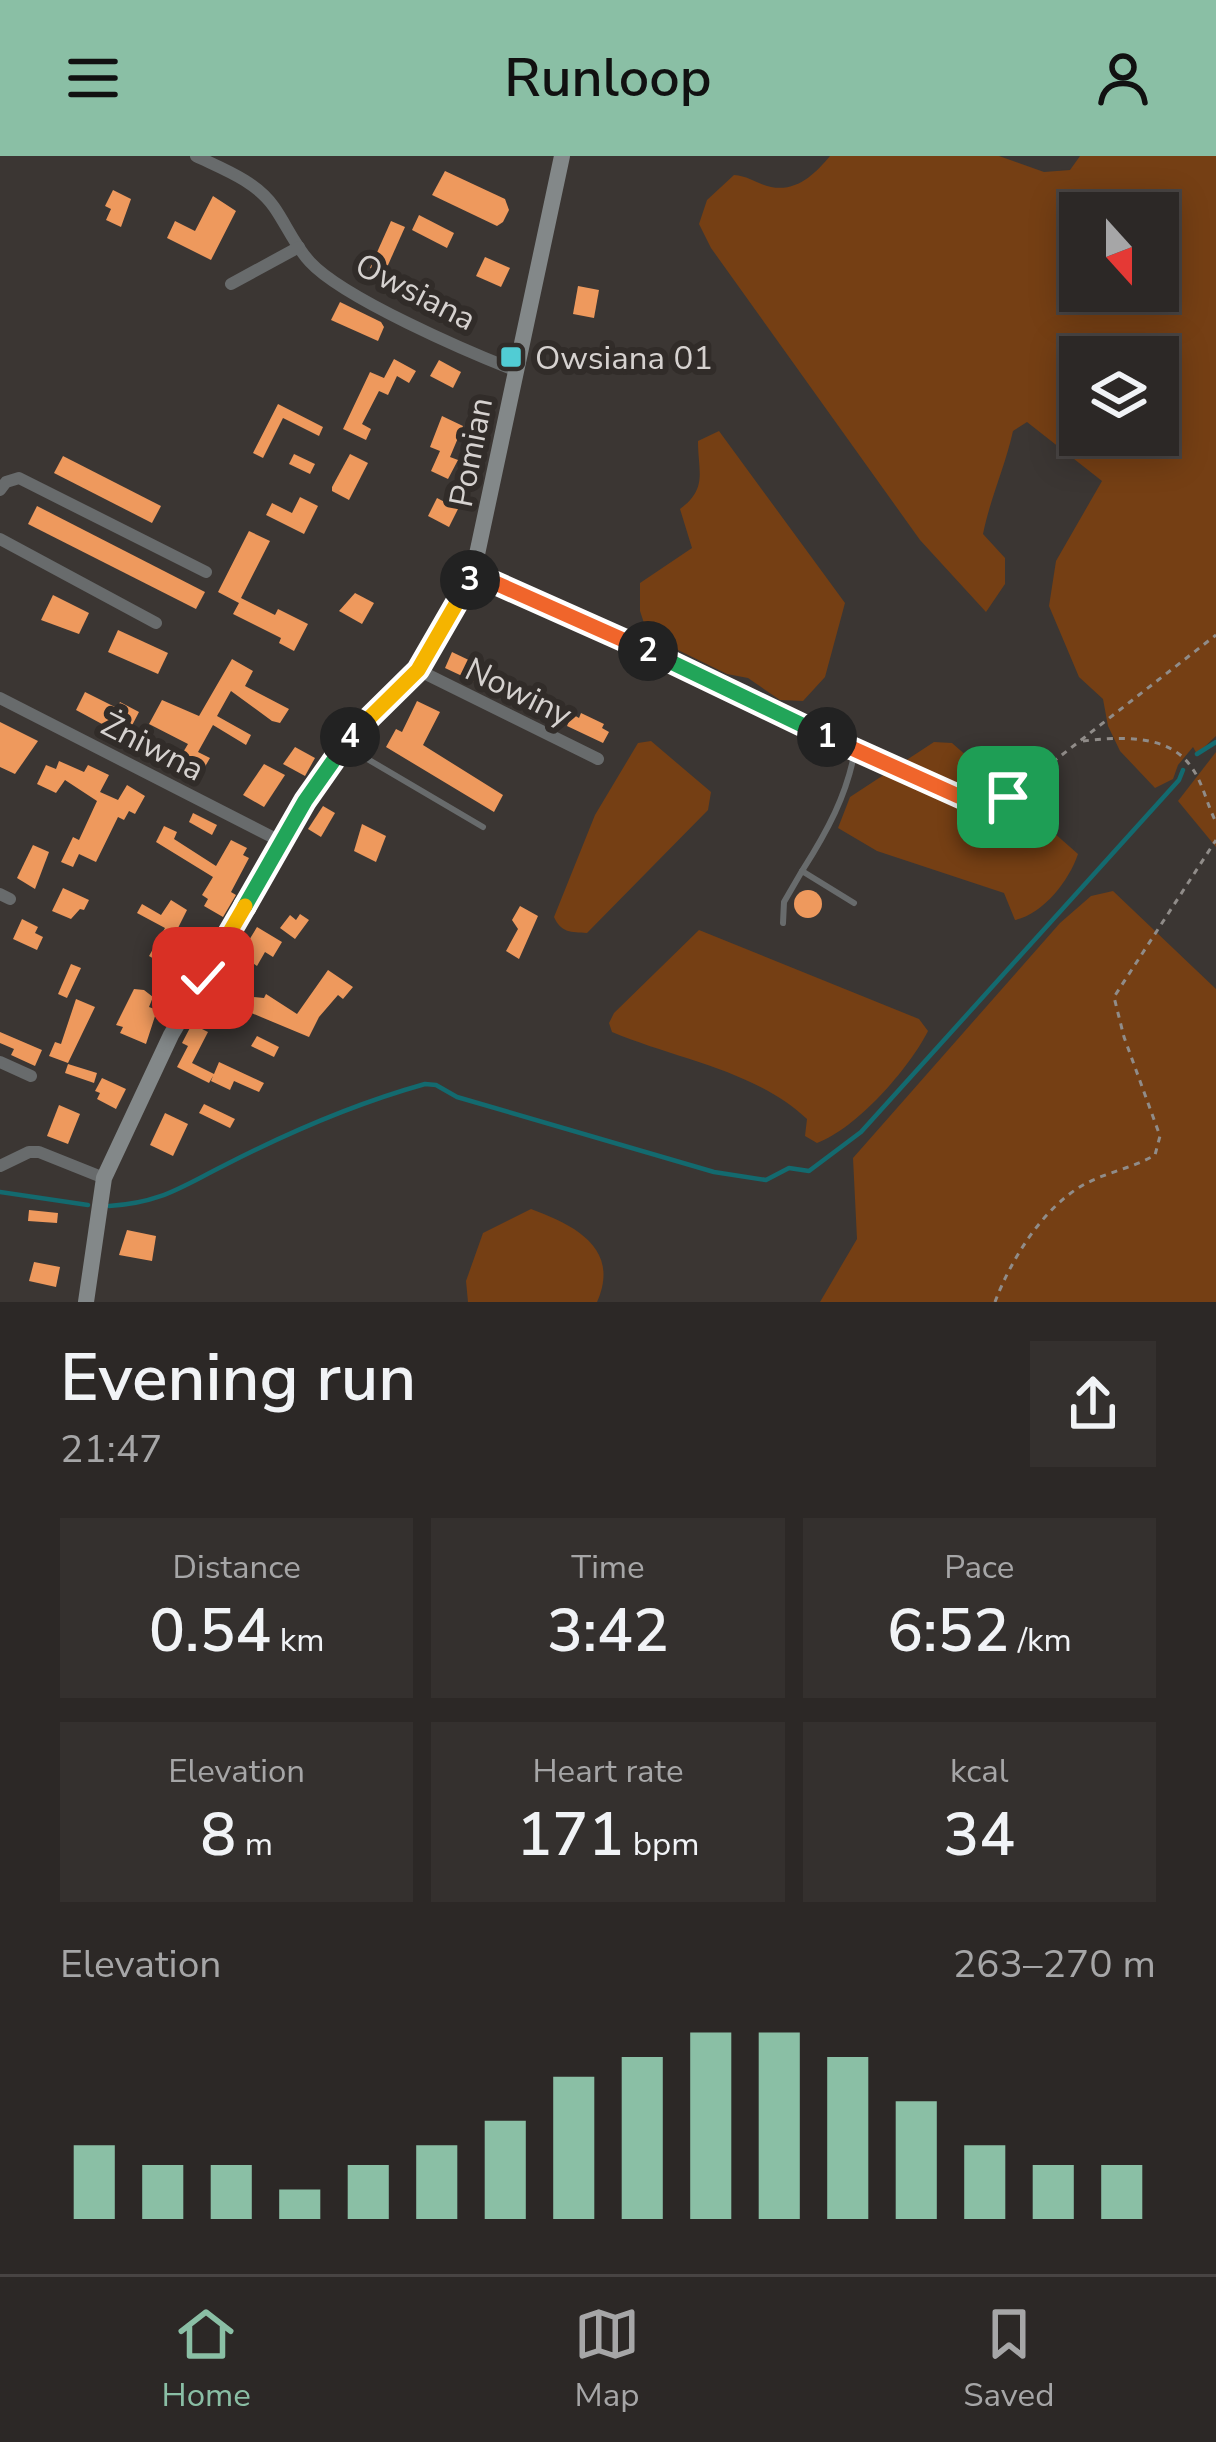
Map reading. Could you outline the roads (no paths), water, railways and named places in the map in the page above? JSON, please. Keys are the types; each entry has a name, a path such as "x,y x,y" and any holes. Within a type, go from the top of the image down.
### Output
{"street":[{"name":"Owsiana","path":"196,156 252,185 271,202 299,247 333,288 518,370"},
{"name":"Pomian","path":"86,1302 104,1178 171,1035 344,744 418,670 473,573 562,156"},
{"path":"231,284 299,247"},
{"path":"0,490 19,478 206,572"},
{"path":"0,539 156,623"},
{"name":"Nowiny","path":"418,670 598,759"},
{"name":"Żniwna","path":"0,698 282,842"},
{"path":"0,1062 31,1076"},
{"path":"0,1166 28,1152 39,1152 104,1178"}],"lane":[{"path":"473,573 666,658 855,750 850,780 836,812 784,902 783,923"},
{"path":"344,744 483,827"},
{"path":"802,871 854,903"}],"waterway":[{"path":"1197,754 1216,742"},
{"path":"109,1206 169,1193 322,1120 425,1084 714,1172 766,1180 789,1168 809,1171 861,1132 1179,780 1183,770"},
{"path":"0,1192 88,1205"}],"place":[{"name":"Owsiana 01","path":"511,357"}]}
